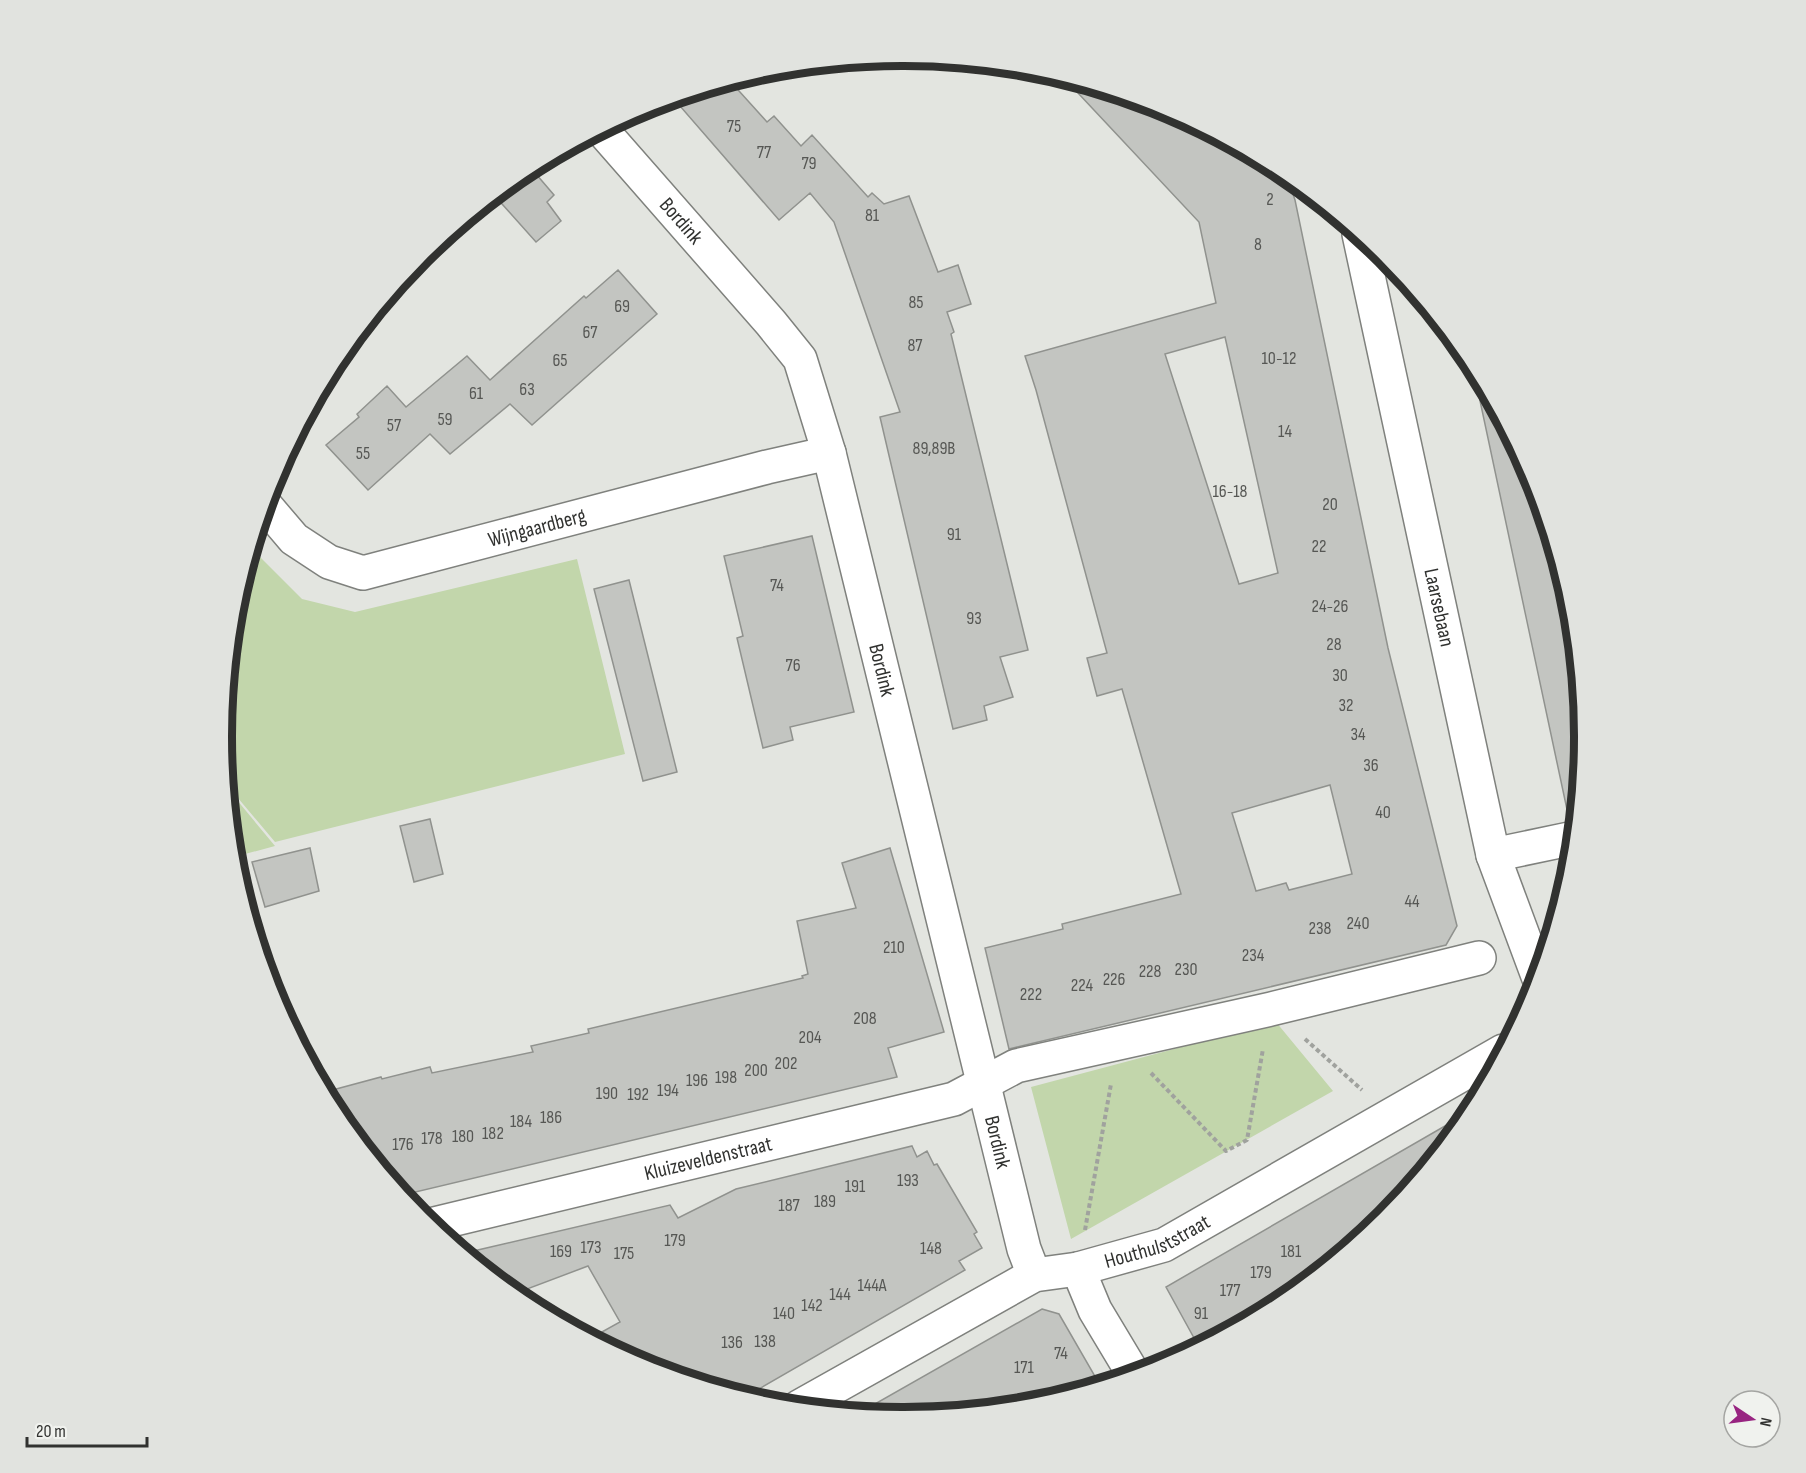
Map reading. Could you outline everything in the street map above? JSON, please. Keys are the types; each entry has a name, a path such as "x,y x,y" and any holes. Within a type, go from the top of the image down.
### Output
{"street":[{"name":"Bordink","path":"606,135 800,359 829,453 1024,1249 1034,1275"},
{"name":"Laarsebaan","path":"1362,248 1493,855 1533,964"},
{"name":"Wijngaardberg","path":"271,512 294,539 329,562 363,573 766,467 829,453"},
{"path":"1493,855 1565,840"},
{"path":"984,1083 1016,1066 1119,1041 1271,1009 1479,958"},
{"name":"Houthulststraat","path":"811,1400 1034,1275 1078,1269 1164,1245 1491,1058"},
{"name":"Kluizeveldenstraat","path":"441,1222 954,1099 984,1083"},
{"path":"1078,1269 1095,1310 1129,1367"}],"path":[{"path":"1119,1041 1226,1151 1247,1140 1271,1009"},
{"path":"1271,1009 1390,1116"},
{"path":"1078,1269 1119,1041"}],"green space":[{"path":"258,555 302,599 355,612 577,559 625,754 275,842 235,795 234,780 232,736 238,649 245,606"},
{"path":"236,798 275,846 243,855"},
{"path":"1276,1022 1333,1091 1071,1239 1031,1087"}],"building":[{"path":"736,87 767,122 774,116 801,146 812,135 868,197 872,193 884,204 909,196 938,272 958,265 971,304 947,312 954,332 951,334 1028,650 1000,657 1013,697 984,706 987,720 953,729 880,417 900,412 834,222 810,193 779,220 679,105"},
{"path":"1073,88 1160,117 1200,135 1276,179 1292,191 1388,648 1457,926 1446,945 1009,1049 985,948 1063,929 1062,924 1181,894 1122,689 1097,696 1087,658 1107,653 1025,356 1216,303 1199,222","holes":["1225,337 1278,573 1239,584 1165,354","1330,785 1352,874 1289,890 1286,883 1256,891 1232,813"]},
{"path":"537,175 554,195 547,202 561,221 536,242 500,201"},
{"path":"618,270 657,314 532,425 510,404 450,454 430,434 368,490 326,445 359,417 357,414 387,386 406,407 467,356 490,380 584,296 586,298"},
{"path":"1479,396 1484,401 1504,440 1522,480 1551,563 1561,606 1568,649 1574,736 1569,817"},
{"path":"812,536 854,712 790,727 793,740 763,748 737,638 743,636 724,556"},
{"path":"629,580 677,772 643,781 594,589"},
{"path":"430,819 443,874 414,882 400,826"},
{"path":"310,848 319,891 265,907 252,862"},
{"path":"890,848 944,1032 888,1048 897,1077 412,1193 371,1145 333,1090 430,1067 432,1073 533,1052 531,1046 589,1033 588,1029 803,978 802,976 808,974 797,921 856,908 842,863"},
{"path":"1451,1122 1407,1179 1345,1241 1276,1294 1238,1317 1195,1340 1166,1287"},
{"path":"912,1146 917,1157 927,1151 934,1165 937,1164 977,1232 974,1234 982,1248 959,1261 965,1270 756,1390 687,1371 646,1356 599,1334 620,1322 588,1266 525,1290 474,1251 670,1205 678,1218 736,1189"},
{"path":"1042,1309 1059,1314 1096,1378 1034,1394 991,1401 947,1406 871,1406"}]}
